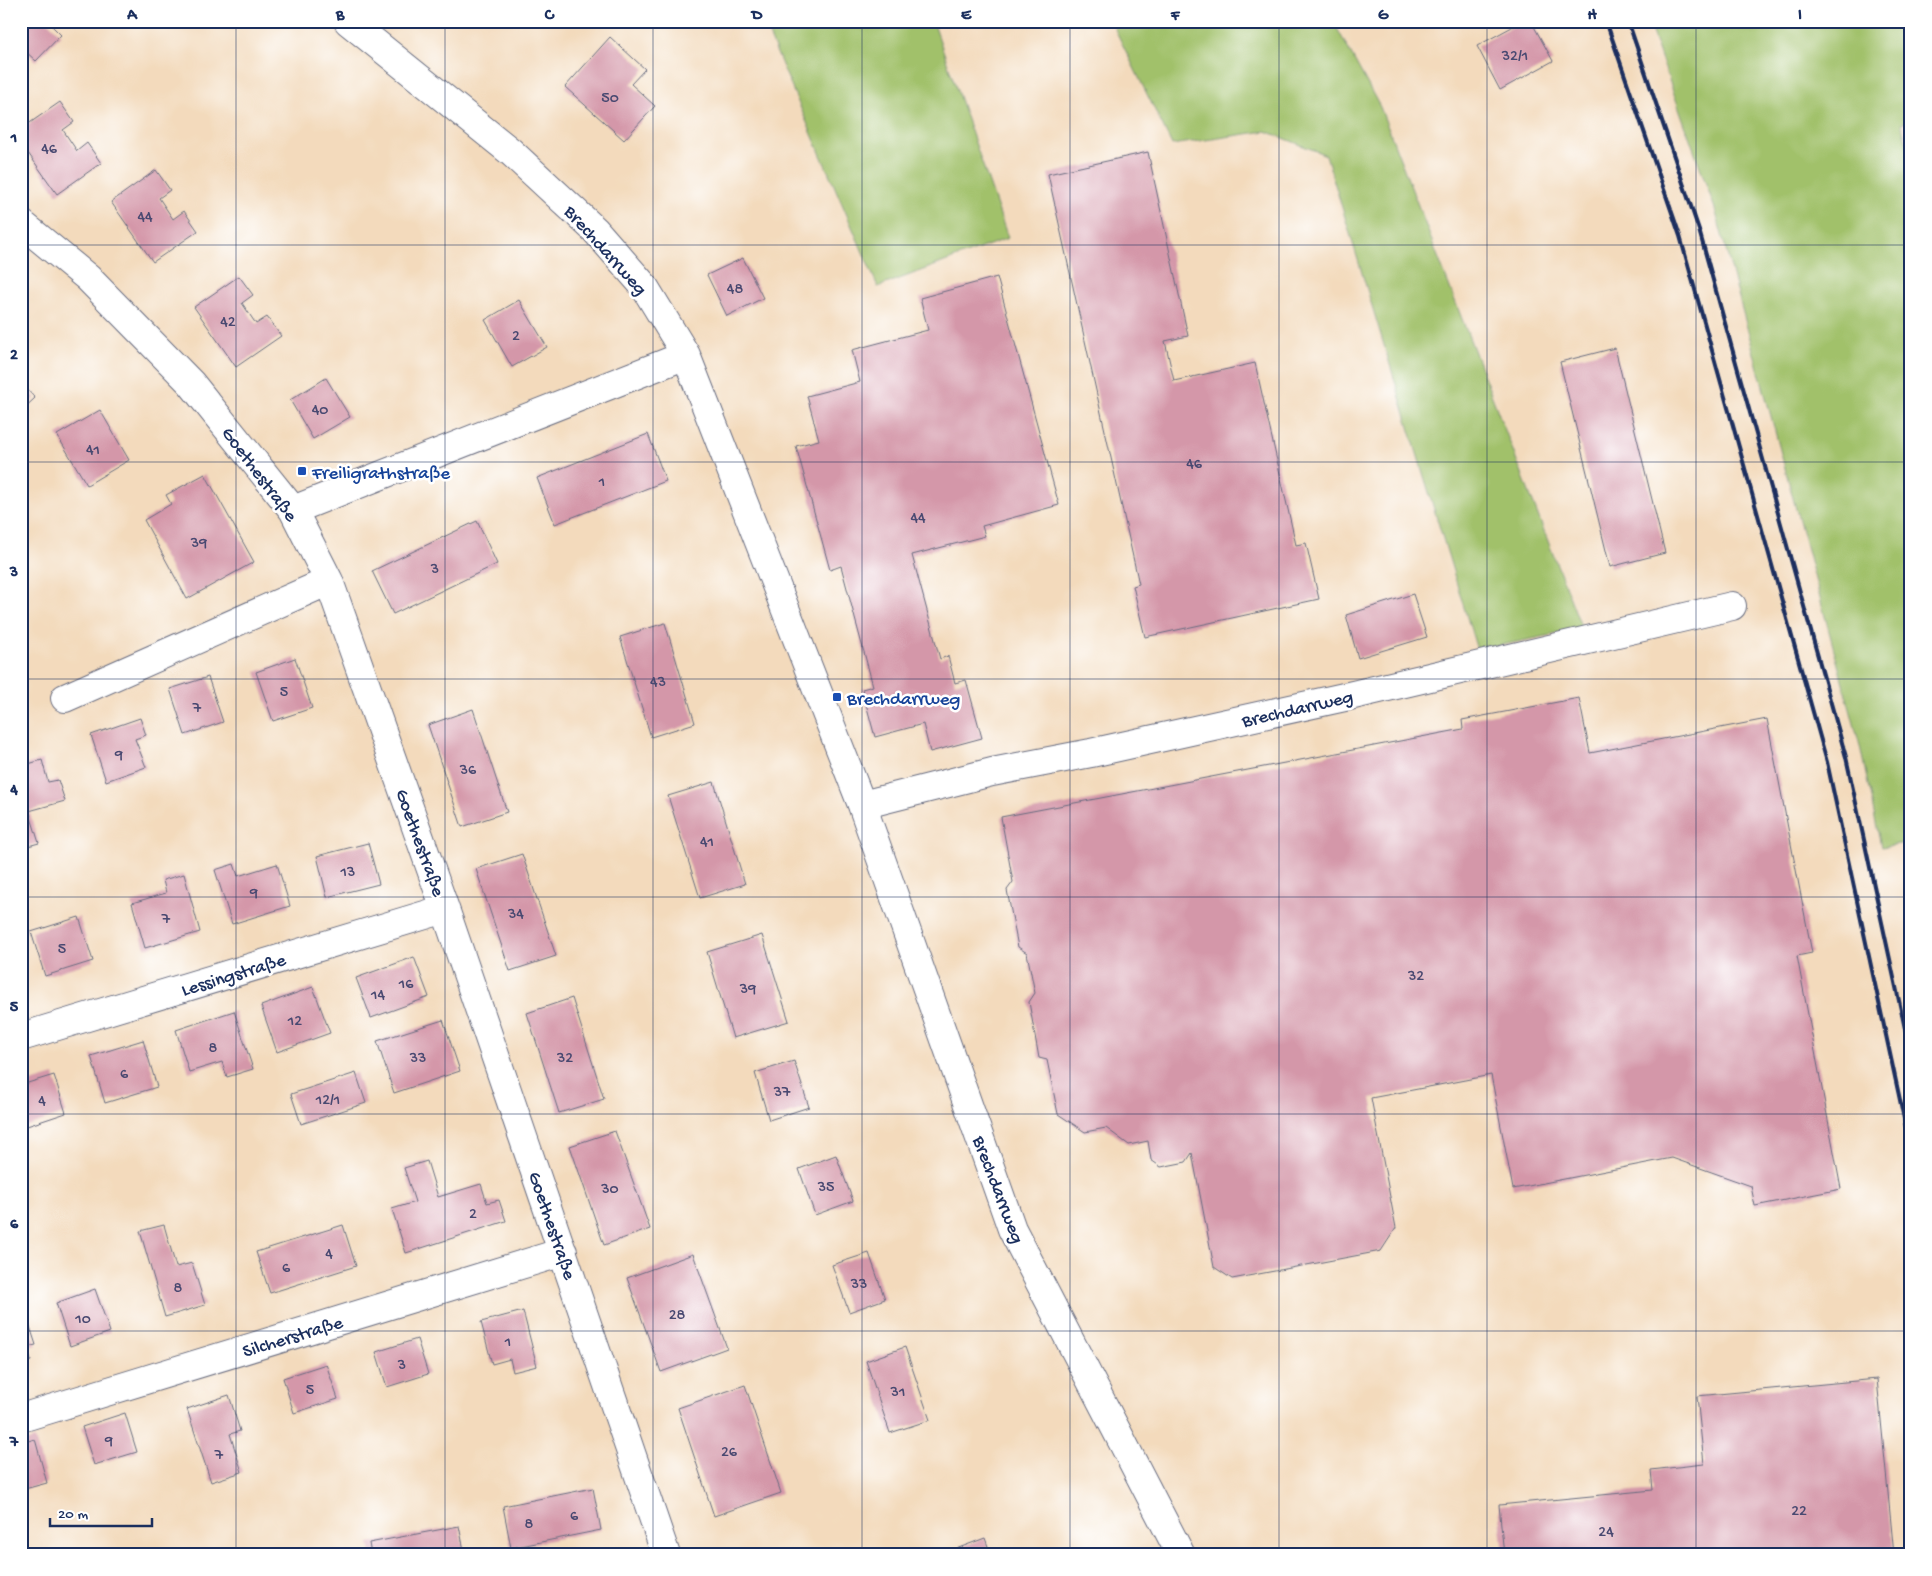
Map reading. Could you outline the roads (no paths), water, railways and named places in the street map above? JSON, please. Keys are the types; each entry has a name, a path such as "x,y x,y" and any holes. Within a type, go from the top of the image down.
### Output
{"street":[{"name":"Brechdarrweg","path":"348,21 512,152 594,230 644,286 686,355 862,805 1012,1229 1181,1555"},
{"name":"Goethestraße","path":"21,223 88,278 191,383 293,510 329,581 445,909 563,1252 661,1553"},
{"path":"293,510 686,355"},
{"path":"65,698 329,581"},
{"name":"Brechdarrweg","path":"862,805 992,772 1091,753 1349,696 1732,606"},
{"name":"Lessingstraße","path":"21,1037 445,909"},
{"name":"Silcherstraße","path":"21,1418 563,1252"}],"railway":[{"path":"1606,21 1680,236 1827,762 1911,1151"},
{"path":"1628,21 1699,230 1846,757 1911,1056"}],"place":[{"name":"Freiligrathstraße","path":"302,471"},
{"name":"Brechdarrweg","path":"837,697"}]}
